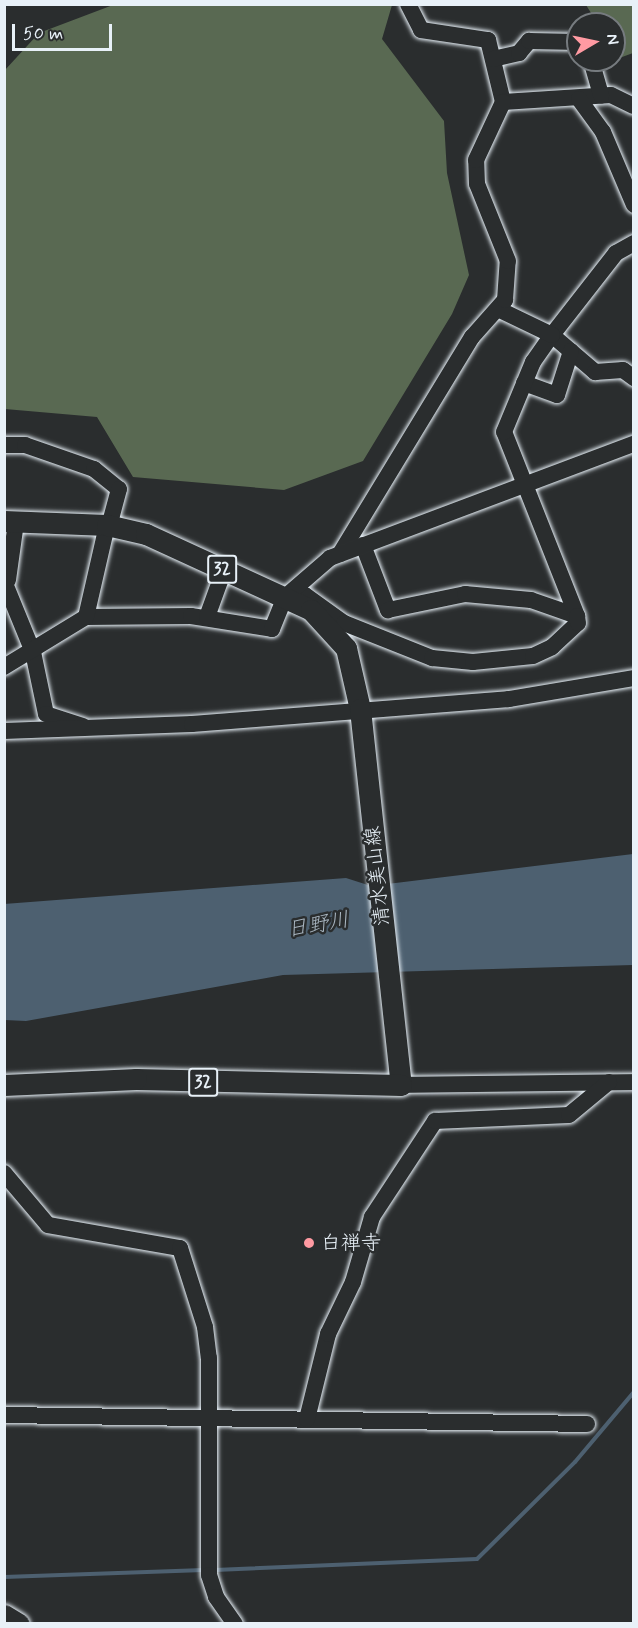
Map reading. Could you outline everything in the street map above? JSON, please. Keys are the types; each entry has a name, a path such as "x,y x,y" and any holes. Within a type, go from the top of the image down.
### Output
{"main road":[{"name":"清水美山線","path":"10,521 108,524 146,534 311,610 346,648 361,715 401,1085"},
{"name":"32","path":"4,1085 136,1079 401,1085"},
{"path":"4,1614 19,1623"}],"street":[{"path":"340,554 472,337 505,300 508,261 477,184 476,160 503,102 488,40 421,30 408,4"},
{"path":"493,59 519,53 529,41 566,42"},
{"path":"594,72 601,96"},
{"path":"503,102 601,96 633,106"},
{"path":"579,99 603,132 633,205"},
{"path":"285,597 305,595 344,622 432,658 472,662 533,656 552,647 578,623 504,432 524,383 552,335 616,253 633,243"},
{"path":"498,309 552,335 595,372 623,370 633,378"},
{"path":"524,383 557,395 571,351"},
{"path":"4,667 33,652 86,617 207,617 272,629 285,597 309,571 340,554 633,444"},
{"path":"4,445 25,445 94,469 119,489 108,524 86,617"},
{"path":"10,521 6,580 33,652 46,714 88,729"},
{"path":"363,545 388,610 465,594 531,600 577,616"},
{"path":"207,617 224,570"},
{"path":"4,731 361,715 509,699 633,678"},
{"path":"307,1419 328,1334 353,1282 372,1217 435,1121 569,1116 609,1082"},
{"path":"401,1085 633,1082"},
{"path":"4,1173 48,1225 180,1248 205,1327 209,1575 216,1597 235,1623"},
{"path":"4,1415 587,1424"}],"green space":[{"path":"113,5 392,5 382,39 444,121 447,173 469,275 452,314 363,461 284,490 133,477 97,417 5,409 5,70 39,33"},
{"path":"586,5 633,5 633,53 626,56 626,12 590,12"}],"water":[{"name":"日野川","path":"633,854 633,965 283,975 26,1021 5,1020 4,904 346,878 371,886"}],"waterway":[{"path":"215,1570 477,1559 575,1462 634,1392"},
{"path":"4,1577 204,1570"}],"place":[{"name":"白禅寺","path":"309,1243"}]}
